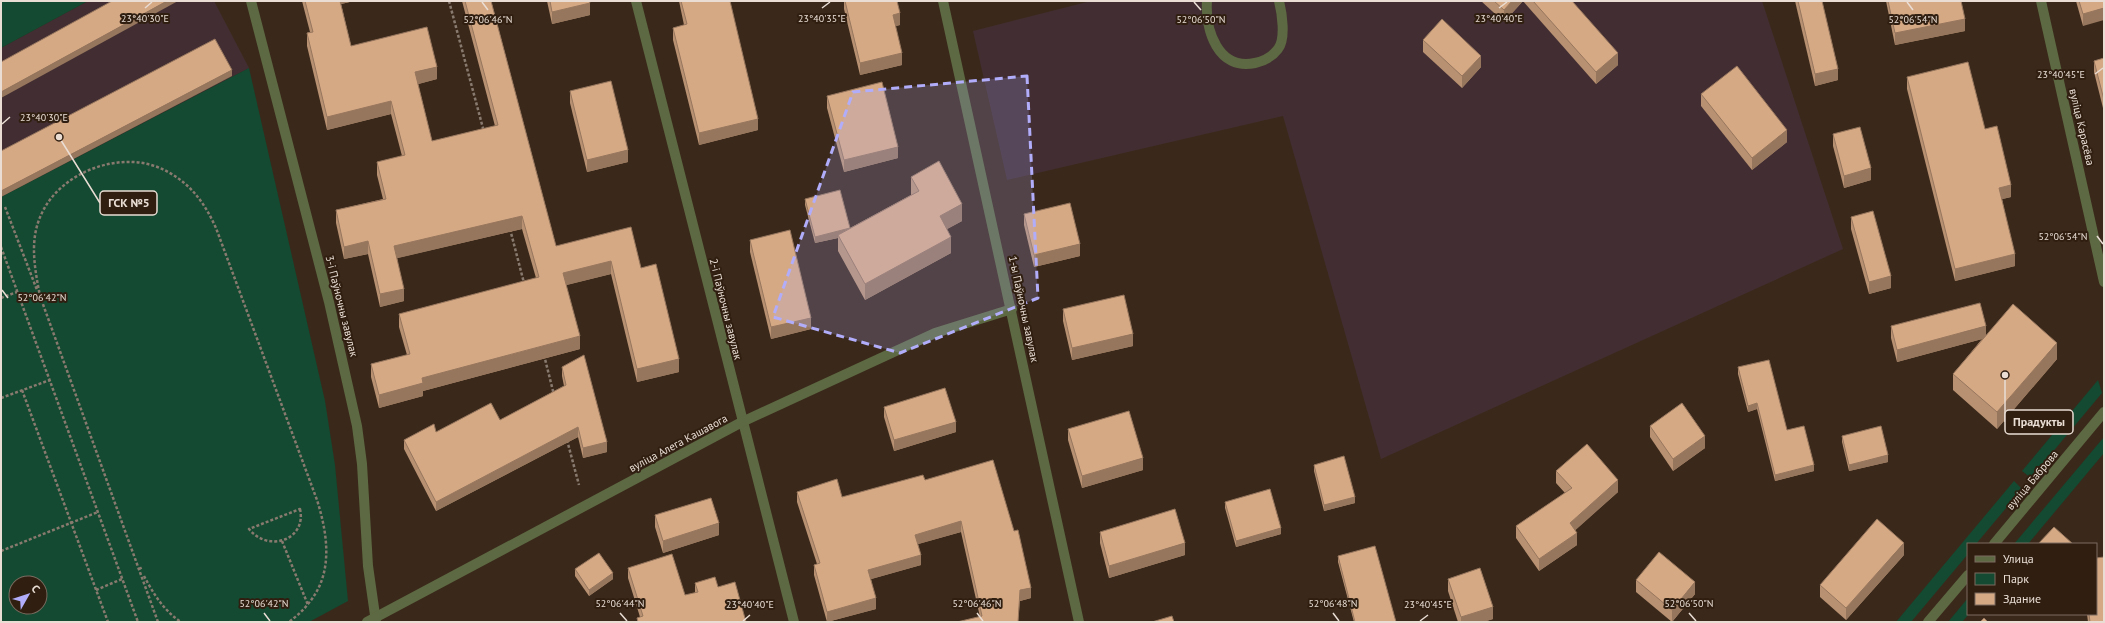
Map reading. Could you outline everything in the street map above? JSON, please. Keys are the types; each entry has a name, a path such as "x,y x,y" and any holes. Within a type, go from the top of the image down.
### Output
{"street":[{"name":"3-і Паўночны завулак","path":"251,1 329,302 356,420 362,464 373,621"},
{"name":"2-і Паўночны завулак","path":"636,1 794,622"},
{"name":"1-ы Паўночны завулак","path":"943,1 1012,309 1079,622"},
{"path":"1208,1 1210,34 1218,49 1231,60 1247,64 1265,60 1279,48 1283,30 1278,1"},
{"name":"вуліца Карасёва","path":"2041,1 2104,282"},
{"name":"вуліца Алега Кашавога","path":"373,621 742,422 935,333 1012,309"},
{"name":"вуліца Баброва","path":"1995,543 2104,412"},
{"path":"1928,622 1967,576"}],"path":[{"path":"449,1 486,139"},
{"path":"41,296 34,266 34,239 41,216 55,194 73,178 98,166 121,162 144,164 167,171 189,186 206,205 216,228 323,520 327,541 327,562 320,585 308,605 289,622"},
{"path":"5,206 41,296 158,622"},
{"path":"508,223 525,284"},
{"path":"1,248 138,622"},
{"path":"1,298 18,292"},
{"path":"543,353 556,399"},
{"path":"1,398 50,380"},
{"path":"22,390 108,622"},
{"path":"566,438 584,506"},
{"path":"300,509 300,520 297,529 291,536 282,541 266,541 257,538 249,529 300,509"},
{"path":"1,551 98,512"},
{"path":"282,541 308,605"},
{"path":"139,569 143,567"},
{"path":"139,569 154,595 172,616 181,622"},
{"path":"96,590 122,579"}],"highlighted area":[{"path":"1027,76 1038,298 900,353 773,317 853,92"}],"shaded area":[{"path":"88,1 214,1 249,68 1,197 1,48"},
{"path":"1091,1 1762,1 1843,249 1381,459 1283,116 1007,180 973,31"}],"green space":[{"path":"1,1 88,1 1,48"},
{"path":"249,68 325,401 335,465 348,601 309,622 1,622 1,197"},
{"path":"2098,380 2102,393 2031,478 2022,471"},
{"path":"2104,437 2104,453 2029,543 2015,543"},
{"path":"2014,481 2022,489 1977,543 1967,543 1967,555 1911,622 1896,622"},
{"path":"1967,599 1968,615 1962,622 1948,622"}],"building":[{"path":"112,1 167,1 1,92 1,62"},
{"path":"305,1 340,1 351,46 427,27 437,67 415,72 432,141 498,125 465,1 491,1 556,246 631,227 641,268 656,264 679,359 637,369 611,261 563,273 580,336 422,378 423,383 379,395 371,364 410,354 399,314 539,277 522,216 394,246 404,289 380,294 368,241 344,247 336,210 386,199 377,162 405,155 391,101 327,117 307,33 313,32"},
{"path":"550,1 589,1 590,3 552,12"},
{"path":"681,1 730,1 758,119 699,133 673,28 687,24"},
{"path":"845,1 897,1 900,13 893,15 902,53 860,63"},
{"path":"1494,1 1512,1 1504,10"},
{"path":"1533,1 1572,1 1618,53 1596,72"},
{"path":"1798,1 1822,1 1838,69 1815,74"},
{"path":"1888,1 1961,1 1965,19 1895,33"},
{"path":"2079,1 2104,1 2104,8 2083,14"},
{"path":"1442,19 1481,56 1462,76 1423,40"},
{"path":"215,39 232,70 1,191 1,151"},
{"path":"2104,58 2104,100 2094,61"},
{"path":"1968,62 1985,129 1997,126 2011,185 1999,188 2015,254 1955,269 1907,77"},
{"path":"1737,66 1787,130 1752,158 1701,94"},
{"path":"611,81 628,150 587,160 570,91"},
{"path":"882,82 898,147 844,160 827,96"},
{"path":"1860,127 1871,168 1844,176 1833,134"},
{"path":"939,161 962,204 940,216 951,237 865,284 838,235 919,191 911,177"},
{"path":"840,190 850,228 815,237 805,199"},
{"path":"1070,203 1080,244 1034,255 1024,214"},
{"path":"1873,211 1891,276 1869,282 1851,217"},
{"path":"790,230 811,318 771,327 750,240"},
{"path":"1124,295 1133,334 1072,348 1063,309"},
{"path":"1980,303 1986,326 1897,350 1891,326"},
{"path":"2013,304 2057,343 1997,412 1953,374"},
{"path":"584,355 607,442 583,448 578,427 436,502 404,440 434,424 436,432 491,403 500,420 566,385 562,367"},
{"path":"1769,360 1787,430 1804,426 1814,465 1775,475 1757,403 1748,406 1738,367"},
{"path":"945,388 956,422 894,440 884,407"},
{"path":"1682,403 1705,436 1673,459 1650,426"},
{"path":"1129,411 1143,458 1082,476 1068,429"},
{"path":"1881,426 1888,455 1849,465 1842,436"},
{"path":"1587,444 1618,480 1570,523 1577,533 1539,559 1516,526 1572,488 1556,471"},
{"path":"1344,456 1355,497 1324,505 1314,465"},
{"path":"993,460 1014,531 1018,530 1031,588 1020,590 1018,622 957,622 982,616 961,521 915,535 921,555 868,570 876,598 827,612 814,565 820,563 797,492 837,479 842,497 923,475 925,480"},
{"path":"1270,489 1281,528 1236,541 1225,502"},
{"path":"711,498 719,523 663,541 655,515"},
{"path":"1175,509 1185,543 1109,566 1100,532"},
{"path":"1877,519 1904,543 1846,608 1820,585"},
{"path":"2054,527 2072,543 2039,543"},
{"path":"1375,546 1396,622 1355,622 1338,556"},
{"path":"1659,552 1695,582 1672,610 1636,580"},
{"path":"599,553 613,573 589,590 575,569"},
{"path":"672,554 685,595 698,592 695,583 715,577 718,587 735,582 746,622 638,622 637,618 643,616 628,568"},
{"path":"2104,557 2104,622 2090,622 2089,615 2097,615 2097,558"},
{"path":"1480,568 1493,607 1461,617 1448,579"},
{"path":"1172,616 1174,622 1152,622"},
{"path":"1984,618 1988,622 1980,622"}],"place":[{"name":"ГСК №5","path":"59,137"},
{"name":"Прадукты","path":"2005,375"}]}
